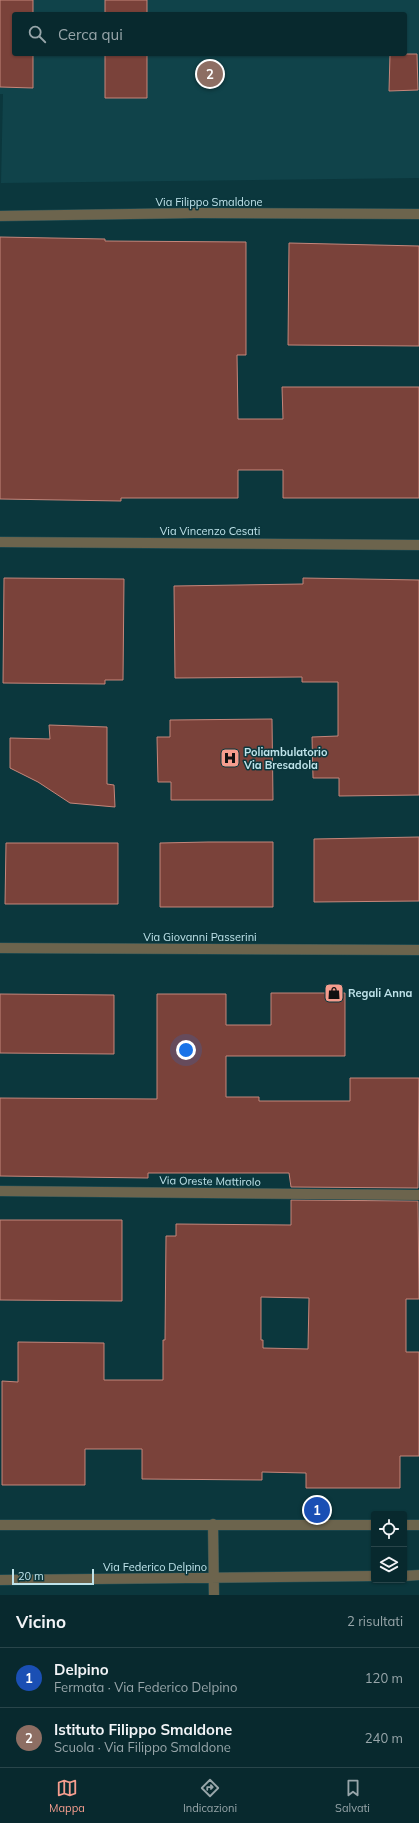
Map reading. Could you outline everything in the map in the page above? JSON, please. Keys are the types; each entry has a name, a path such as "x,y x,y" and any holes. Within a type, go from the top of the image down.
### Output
{"street":[{"name":"Via Filippo Smaldone","path":"0,216 195,213 419,214"},
{"name":"Via Vincenzo Cesati","path":"0,542 419,544"},
{"name":"Via Giovanni Passerini","path":"0,948 419,950"},
{"name":"Via Oreste Mattirolo","path":"0,1191 419,1195"},
{"name":"Via Federico Delpino","path":"213,1524 214,1579"},
{"path":"0,1525 371,1525"},
{"path":"407,1525 419,1525"},
{"name":"Via Federico Delpino","path":"0,1580 214,1579 371,1576"},
{"path":"407,1576 419,1576"},
{"path":"214,1579 214,1595"}],"shaded area":[{"path":"0,0 419,0 419,178 1,183 3,94 0,94"}],"building":[{"path":"0,0 33,0 33,12 12,12 12,56 33,56 33,88 0,87"},
{"path":"105,0 147,0 147,12 105,12"},
{"path":"407,54 417,54 418,90 389,91 390,56 407,56"},
{"path":"105,56 147,56 147,98 105,98"},
{"path":"0,237 105,239 105,241 246,242 246,355 237,355 238,419 283,419 282,387 419,387 419,498 283,498 283,470 238,470 238,498 121,498 121,501 0,499"},
{"path":"289,243 419,246 419,346 288,345"},
{"path":"4,578 124,579 123,680 105,680 105,684 3,683"},
{"path":"303,578 419,580 419,795 339,796 339,778 313,778 312,737 338,736 338,682 302,682 302,677 175,678 174,586 303,584"},
{"name":"Poliambulatorio Via Bresadola","path":"272,719 273,800 171,800 171,782 158,782 157,737 170,737 170,720"},
{"path":"49,725 107,727 107,784 114,785 115,807 70,803 38,782 10,768 10,738 50,739"},
{"path":"419,837 419,901 314,902 314,839"},
{"path":"273,842 273,907 160,907 160,843"},
{"path":"6,843 118,843 118,904 5,904"},
{"path":"271,993 345,993 345,1056 226,1056 226,1097 259,1097 259,1101 350,1101 350,1078 419,1078 418,1188 291,1187 289,1173 148,1173 148,1178 0,1176 0,1098 157,1099 157,994 226,994 226,1025 271,1025"},
{"path":"0,994 114,995 114,1054 0,1053"},
{"path":"291,1200 418,1201 419,1299 406,1299 406,1352 419,1352 419,1456 400,1456 400,1488 306,1488 306,1473 262,1472 262,1480 142,1479 142,1449 85,1449 85,1485 2,1485 2,1381 18,1382 18,1342 104,1343 104,1380 163,1380 166,1236 176,1236 176,1224 291,1225","holes":["261,1297 309,1298 308,1349 263,1348 263,1340 261,1340"]},
{"path":"0,1220 122,1220 122,1301 0,1300"}],"place":[{"name":"Istituto Filippo Smaldone","path":"210,74"},
{"name":"Poliambulatorio Via Bresadola","path":"230,758"},
{"name":"Regali Anna","path":"334,993"},
{"name":"Delpino","path":"317,1510"}]}
